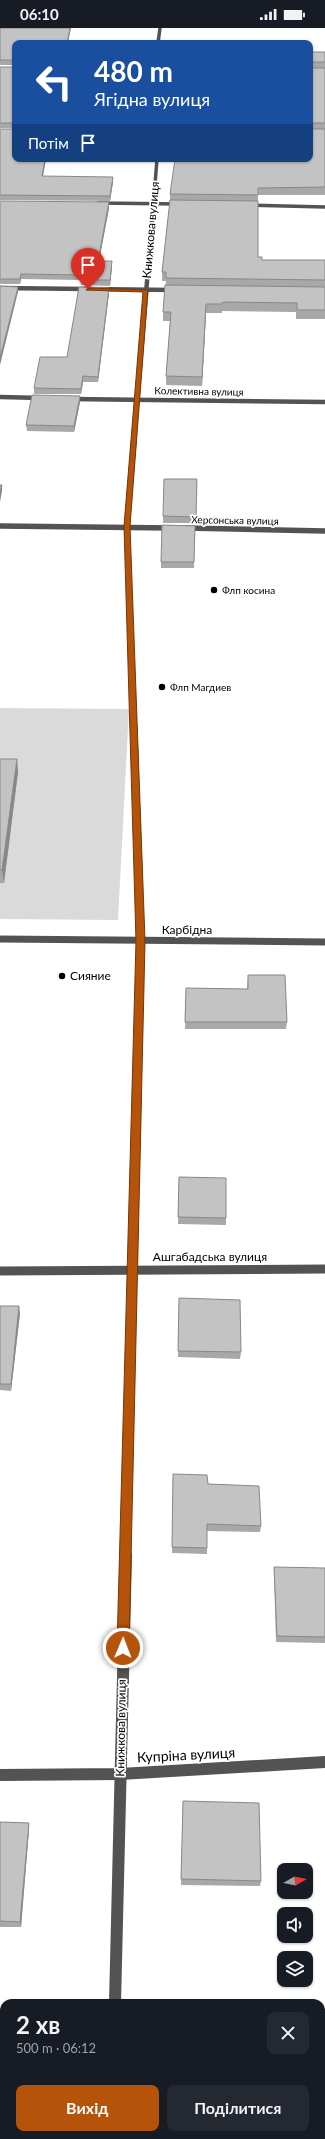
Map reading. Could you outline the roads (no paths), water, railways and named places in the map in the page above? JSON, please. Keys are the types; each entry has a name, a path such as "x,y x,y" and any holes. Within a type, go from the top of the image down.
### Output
{"street":[{"path":"158,40 160,28"},
{"name":"Книжкова вулиця","path":"115,1999 140,941 127,526 156,162"},
{"path":"92,203 184,204"},
{"path":"239,205 325,207"},
{"path":"0,288 177,290"},
{"path":"0,397 46,398"},
{"name":"Колективна вулиця","path":"61,398 325,402"},
{"name":"Херсонська вулиця","path":"0,526 127,526 325,532"},
{"name":"Карбідна","path":"0,940 325,942"},
{"name":"Ашгабадська вулиця","path":"0,1271 325,1268"},
{"name":"Купріна вулиця","path":"0,1774 120,1774 325,1762"}],"place":[{"name":"Флп косина","path":"214,590"},
{"name":"Флп Магдиев","path":"162,687"},
{"name":"Сияние","path":"62,976"}]}
